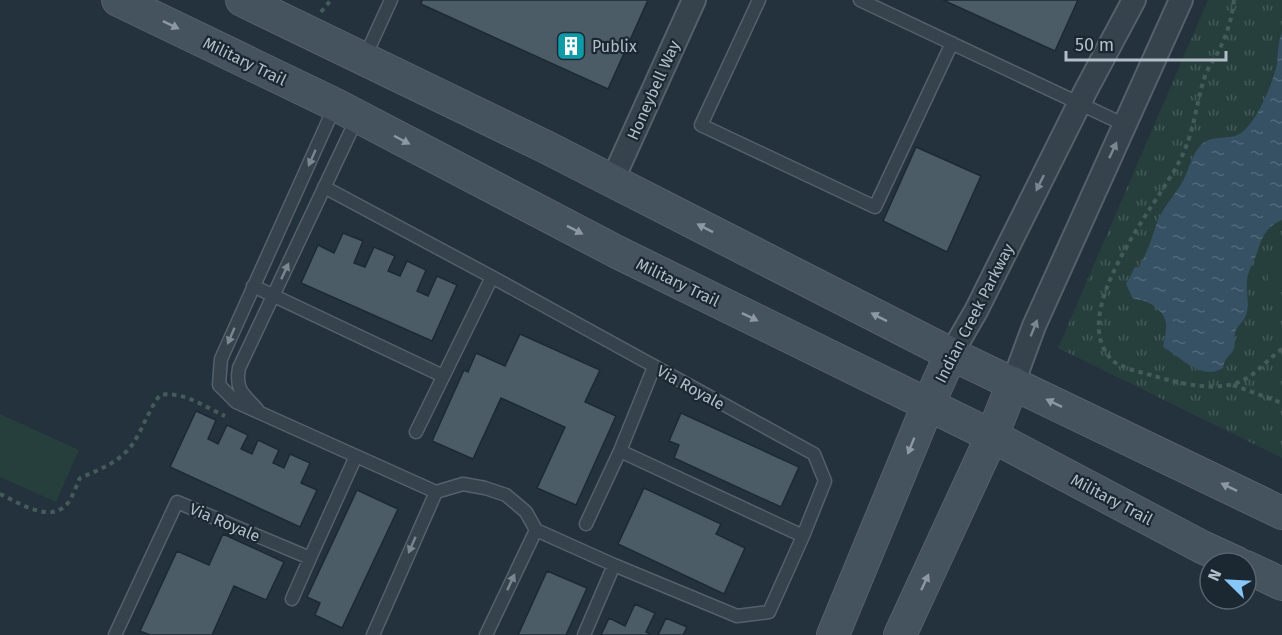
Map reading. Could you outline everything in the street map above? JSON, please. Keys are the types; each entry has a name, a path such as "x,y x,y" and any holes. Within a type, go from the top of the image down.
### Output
{"main road":[{"name":"Military Trail","path":"118,0 347,110 619,253 992,436 1211,551"},
{"path":"242,0 612,181 951,354 1282,513"},
{"name":"Indian Creek Parkway","path":"833,635 951,354"},
{"path":"900,635 992,436 1013,383"},
{"path":"1258,573 1282,584"}],"street":[{"name":"Honeybell Way","path":"612,181 694,0"},
{"name":"Indian Creek Parkway","path":"951,354 976,311 1080,102 1134,0"},
{"path":"1013,383 1034,326 1181,0"}],"lane":[{"path":"364,59 391,0"},
{"path":"759,0 701,125 875,207 952,43"},
{"path":"860,0 1125,125"},
{"path":"262,414 242,393 237,382 239,368 324,187 347,110"},
{"path":"347,110 253,286 221,359 219,385 236,402 436,492 463,484 485,488 506,495 526,512 536,530 486,635"},
{"name":"Via Royale","path":"324,187 814,454 825,481 769,612 737,616 536,530"},
{"path":"416,432 492,277"},
{"path":"253,286 443,376"},
{"path":"586,524 620,451 654,367"},
{"path":"620,451 803,536"},
{"path":"292,599 356,456"},
{"path":"373,635 436,492"},
{"name":"Via Royale","path":"115,635 177,502 310,558"},
{"path":"584,635 614,565"}],"path":[{"path":"1234,0 1227,32 1206,73 1190,140 1166,185 1143,217 1122,253 1107,286 1099,339 1113,361 1138,372 1186,383 1214,386 1233,385 1282,403"},
{"path":"1233,385 1249,377 1282,349"},
{"path":"0,494 32,509 47,513 59,510 67,504 80,478 113,464 126,453 137,439 152,405 160,395 172,393 183,396 229,418 236,402"}],"green space":[{"path":"1208,0 1282,0 1282,458 1058,348"},
{"path":"1282,244 1282,292 1274,290 1270,285 1268,271 1273,256"},
{"path":"0,414 79,450 56,502 0,477"}],"water":[{"path":"1282,32 1282,220 1266,232 1249,271 1247,311 1235,332 1233,351 1225,361 1223,368 1207,372 1199,370 1163,347 1165,318 1154,306 1133,299 1126,284 1135,267 1139,267 1160,215 1183,181 1193,157 1202,144 1211,139 1231,137 1241,133 1253,120 1275,72"}],"building":[{"name":"Publix","path":"422,0 648,0 608,89 421,4"},
{"path":"943,0 1078,0 1055,51"},
{"path":"916,147 981,176 947,252 883,221"},
{"path":"343,233 363,241 354,263 365,267 374,247 395,256 388,271 400,276 407,261 426,270 417,291 428,296 437,276 457,285 432,341 301,283 318,245 334,253"},
{"path":"520,334 600,370 585,402 616,416 576,505 537,488 565,427 501,398 473,459 432,441 464,370 468,372 476,353 505,366"},
{"path":"196,411 216,420 208,439 218,444 227,425 248,435 241,449 252,454 258,440 279,450 273,463 284,468 290,454 310,463 301,483 317,490 300,527 170,467"},
{"path":"681,413 799,467 781,507 674,458 679,445 669,441"},
{"path":"644,488 721,524 716,534 745,548 724,594 618,544"},
{"path":"357,490 398,509 342,628 315,615 320,603 307,597"},
{"path":"223,534 284,562 266,600 234,586 212,635 150,635 140,631 177,551 209,565"},
{"path":"547,571 587,588 566,635 518,635"},
{"path":"635,604 655,613 646,632 652,635 601,635 609,618 625,626"},
{"path":"666,618 687,627 683,635 658,635"}],"place":[{"name":"Publix","path":"571,46"}]}
